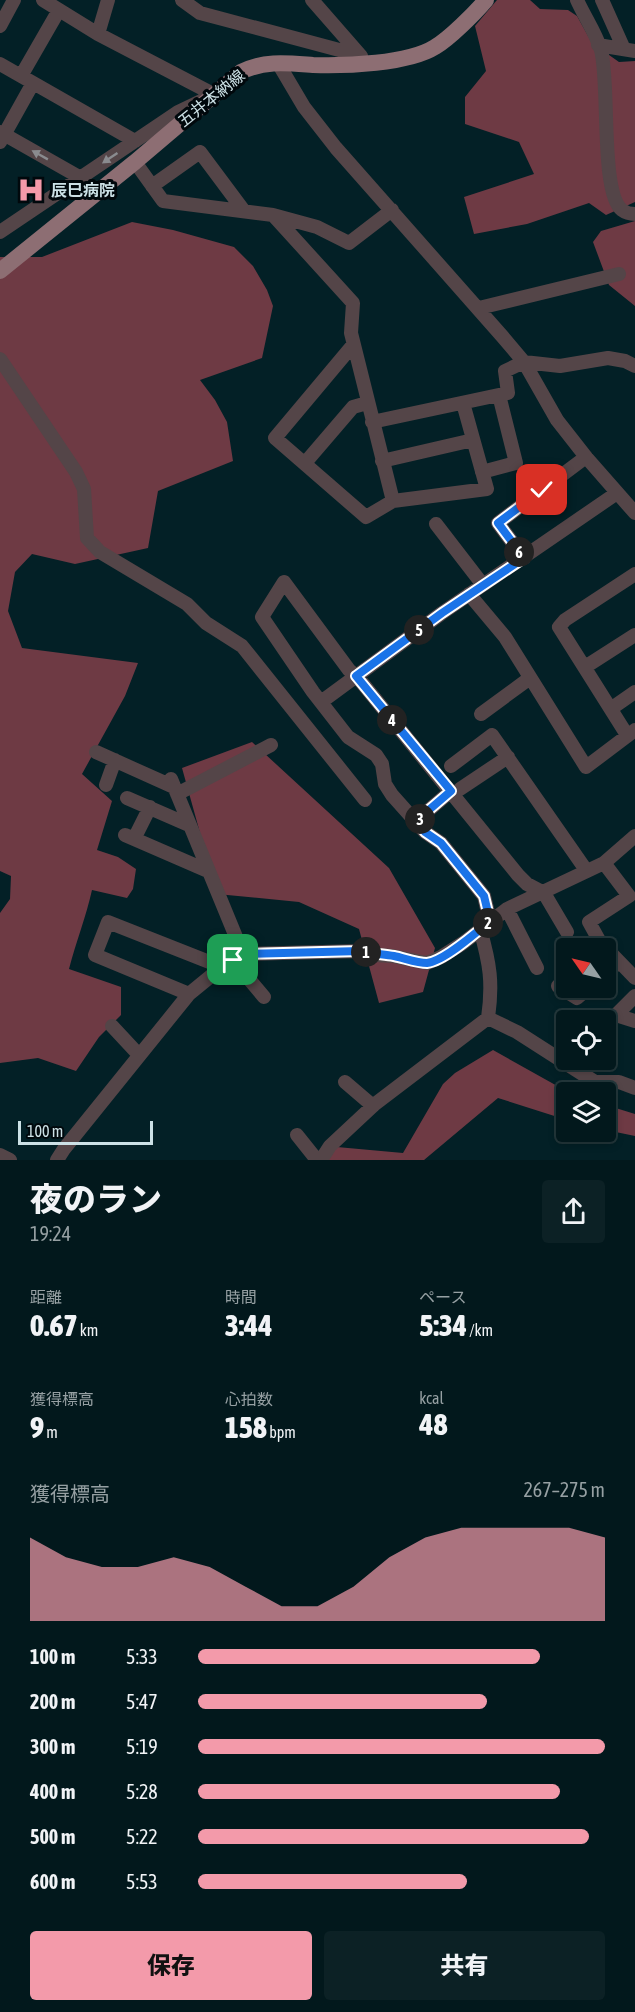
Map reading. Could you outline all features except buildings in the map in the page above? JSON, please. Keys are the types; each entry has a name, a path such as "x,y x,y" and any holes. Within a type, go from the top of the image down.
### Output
{"main road":[{"name":"五井本納線","path":"0,271 135,162 241,72 256,64 333,66 363,58 409,58 435,47 486,0"}],"street":[{"path":"0,26 14,0"},
{"path":"43,0 98,34 213,94"},
{"path":"98,34 108,0"},
{"path":"182,0 363,58"},
{"path":"312,0 363,58"},
{"path":"577,0 601,50 606,92 611,187 620,210 628,214 635,214"},
{"path":"602,0 630,50"},
{"path":"59,10 1,136 81,178"},
{"path":"598,45 630,50"},
{"path":"278,63 304,107 336,148 479,308 524,362 557,420 635,513"},
{"path":"0,64 135,141"},
{"path":"0,232 178,112 213,94"},
{"path":"152,186 200,152 244,211"},
{"path":"135,162 163,201 273,215 317,227 349,243 392,210"},
{"path":"273,215 353,303 351,333 393,501"},
{"path":"479,308 619,274"},
{"path":"354,345 275,438 366,517 393,501 487,489 463,403"},
{"path":"372,422 508,393 505,371 524,362 560,366 608,358 625,361 635,366"},
{"path":"0,359 76,472 84,489 87,538 100,552 187,604 206,623 242,646 366,800"},
{"path":"482,472 516,463 500,395"},
{"path":"304,464 353,407 367,403"},
{"path":"382,461 473,440"},
{"path":"524,558 498,523 586,457"},
{"path":"321,702 469,594 617,494"},
{"path":"436,524 483,585"},
{"path":"469,594 505,637 586,767 631,733 559,627 565,620 635,574"},
{"path":"297,1135 319,1160 330,1146 373,1106 488,1018 492,992 484,896 441,843 425,832 392,795 385,784 382,764 376,755 348,737 262,617 284,582 349,670 456,790 527,884 544,893 567,932"},
{"path":"585,667 635,635"},
{"path":"481,714 530,678"},
{"path":"612,708 635,692"},
{"path":"450,766 492,735 586,870"},
{"path":"174,787 271,745"},
{"path":"96,752 174,787 208,871 233,960 264,997"},
{"path":"416,821 456,790 508,757"},
{"path":"106,785 116,760"},
{"path":"127,798 189,825"},
{"path":"150,807 130,837 208,871"},
{"path":"189,994 94,955 108,922 233,960 361,951 427,963 448,952 507,909 604,863 635,836"},
{"path":"599,938 590,922 629,896 604,863"},
{"path":"507,909 537,968"},
{"path":"616,959 635,978"},
{"path":"57,1160 189,994 233,960"},
{"path":"635,996 616,1015 635,1021"},
{"path":"488,1018 517,1032 595,1082 618,1082 635,1088"},
{"path":"112,1026 139,1055"},
{"path":"345,1082 373,1106"},
{"path":"0,1155 10,1160"}],"shaded area":[{"path":"497,0 530,0 540,9 568,10 577,16 592,43 619,62 635,61 635,202 606,215 589,203 527,224 474,234 464,197 534,174 519,142 465,124 465,97 486,71 475,26"},
{"path":"635,221 635,306 609,285 593,242 601,231"},
{"path":"132,222 173,230 234,247 253,266 273,306 262,358 200,380 215,400 227,422 233,461 158,491 148,548 75,564 32,554 15,572 8,611 22,648 138,663 125,696 82,774 112,801 97,850 118,857 136,869 133,889 127,898 92,890 69,969 121,987 121,1015 99,1037 76,1071 38,1058 0,1063 0,913 10,899 11,876 0,871 0,257 42,257"},
{"path":"252,742 389,868 435,948 423,992 379,1003 359,929 299,902 217,894 182,768"},
{"path":"493,1050 556,1085 556,1116 498,1098 424,1160 322,1160 326,1146 403,1153 443,1084 455,1073"},
{"path":"616,1108 635,1114 635,1136 616,1132"}],"place":[{"name":"辰巳病院","path":"31,190"}],"route":[{"path":"233,960 243,954 361,951 427,963 463,943 490,921 484,896 441,843 425,832 416,821 451,791 356,676 442,613 524,558 498,523 542,490"}]}
